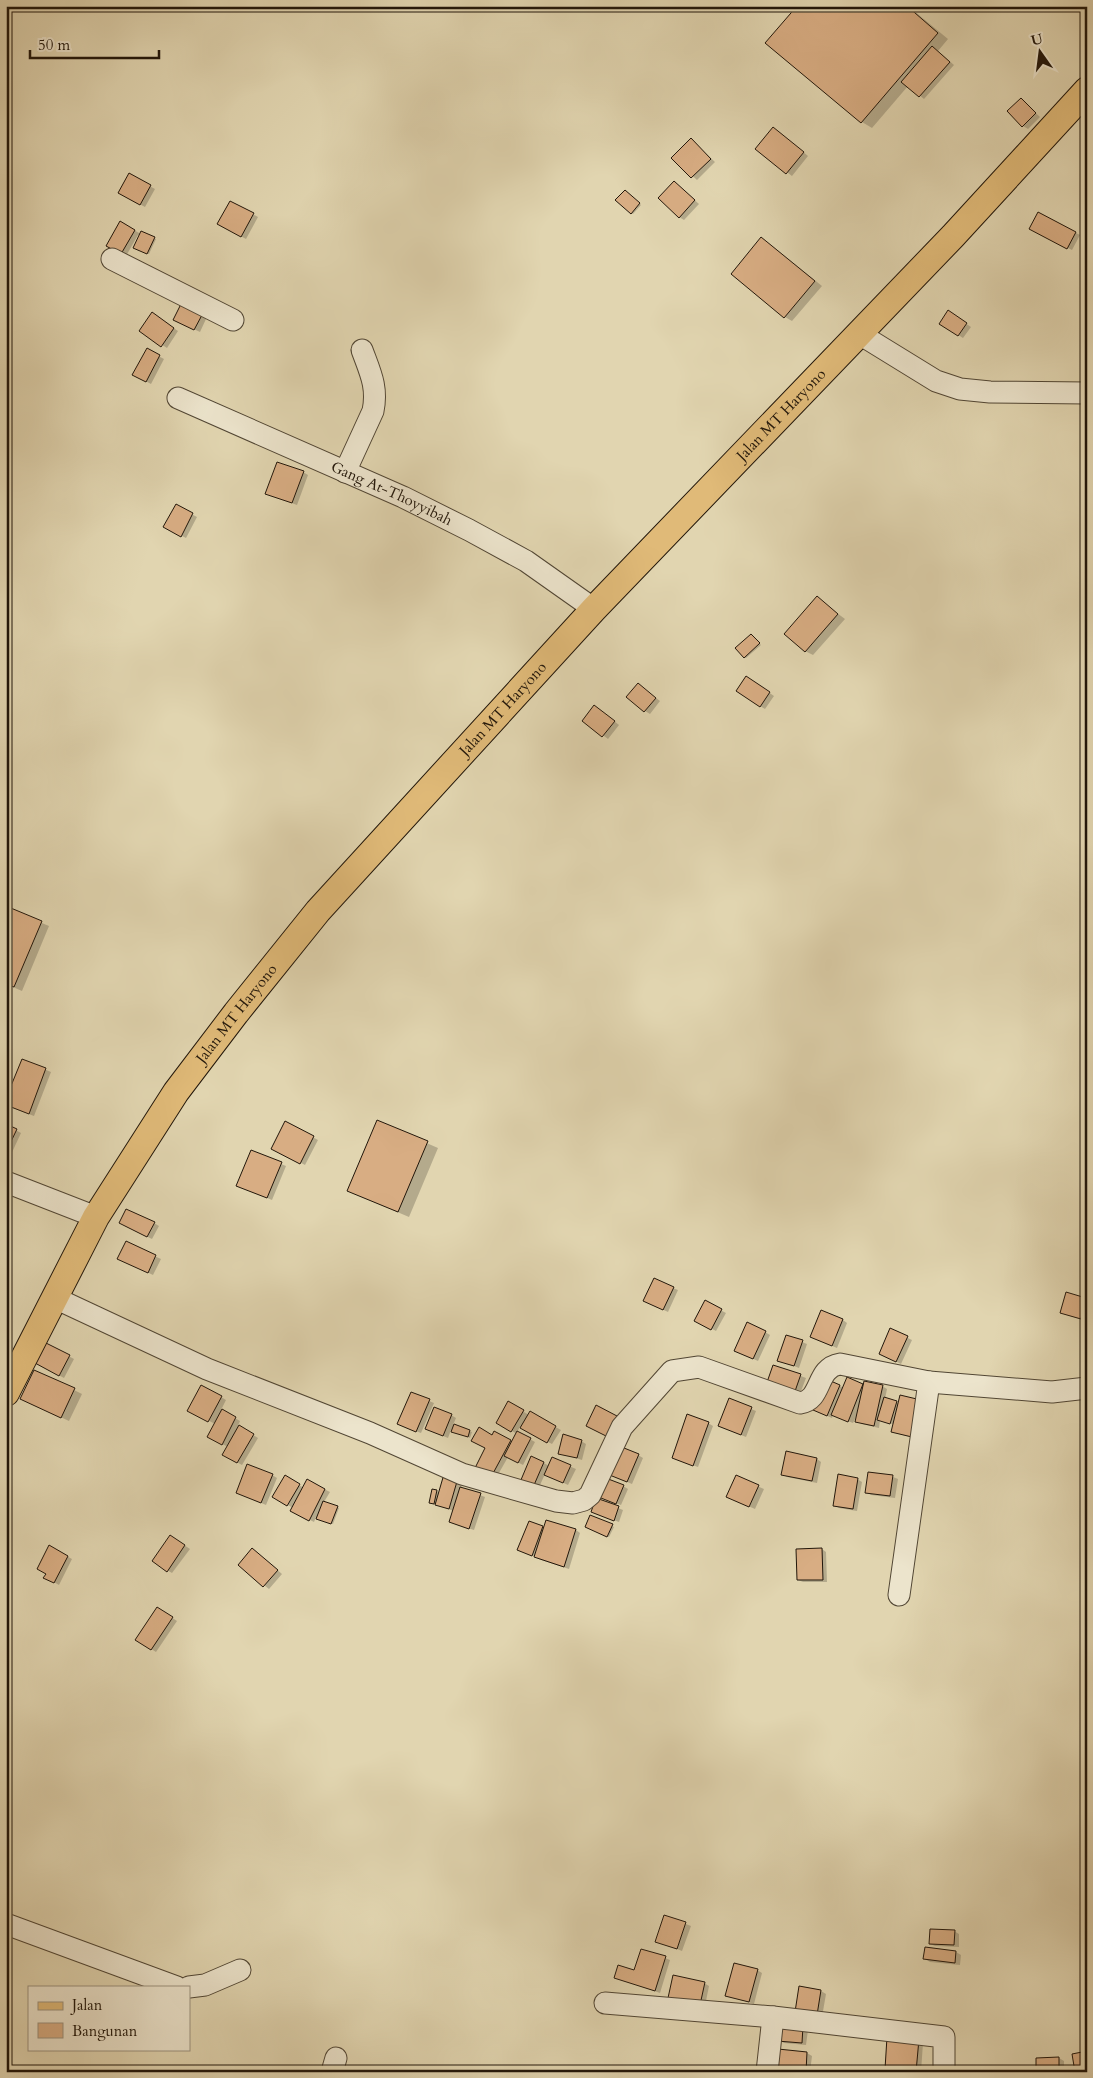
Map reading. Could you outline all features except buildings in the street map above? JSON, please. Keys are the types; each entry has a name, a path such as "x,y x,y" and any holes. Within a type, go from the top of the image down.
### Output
{"main road":[{"name":"Jalan MT Haryono","path":"6,1393 96,1217 176,1092 272,967 359,865 594,609 960,229 1087,90"}],"street":[{"path":"112,259 233,320"},
{"path":"858,333 936,381 960,389 990,392 1087,393"},
{"path":"345,472 373,411 375,402 375,387 362,350"},
{"name":"Gang At-Thoyyibah","path":"178,398 402,497 513,553 552,578 594,609"},
{"path":"6,1182 96,1217"},
{"path":"55,1298 207,1370 370,1434 462,1474 556,1502 573,1502 584,1500 590,1496 622,1428 672,1371 699,1366 800,1403 811,1399 826,1370 831,1365 840,1364 929,1382 1052,1392 1087,1388"},
{"path":"899,1595 929,1382"},
{"path":"6,1924 174,1986"},
{"path":"190,1987 205,1986 240,1970"},
{"path":"605,2003 772,2017 944,2036 944,2072"},
{"path":"767,2072 772,2017"}]}
